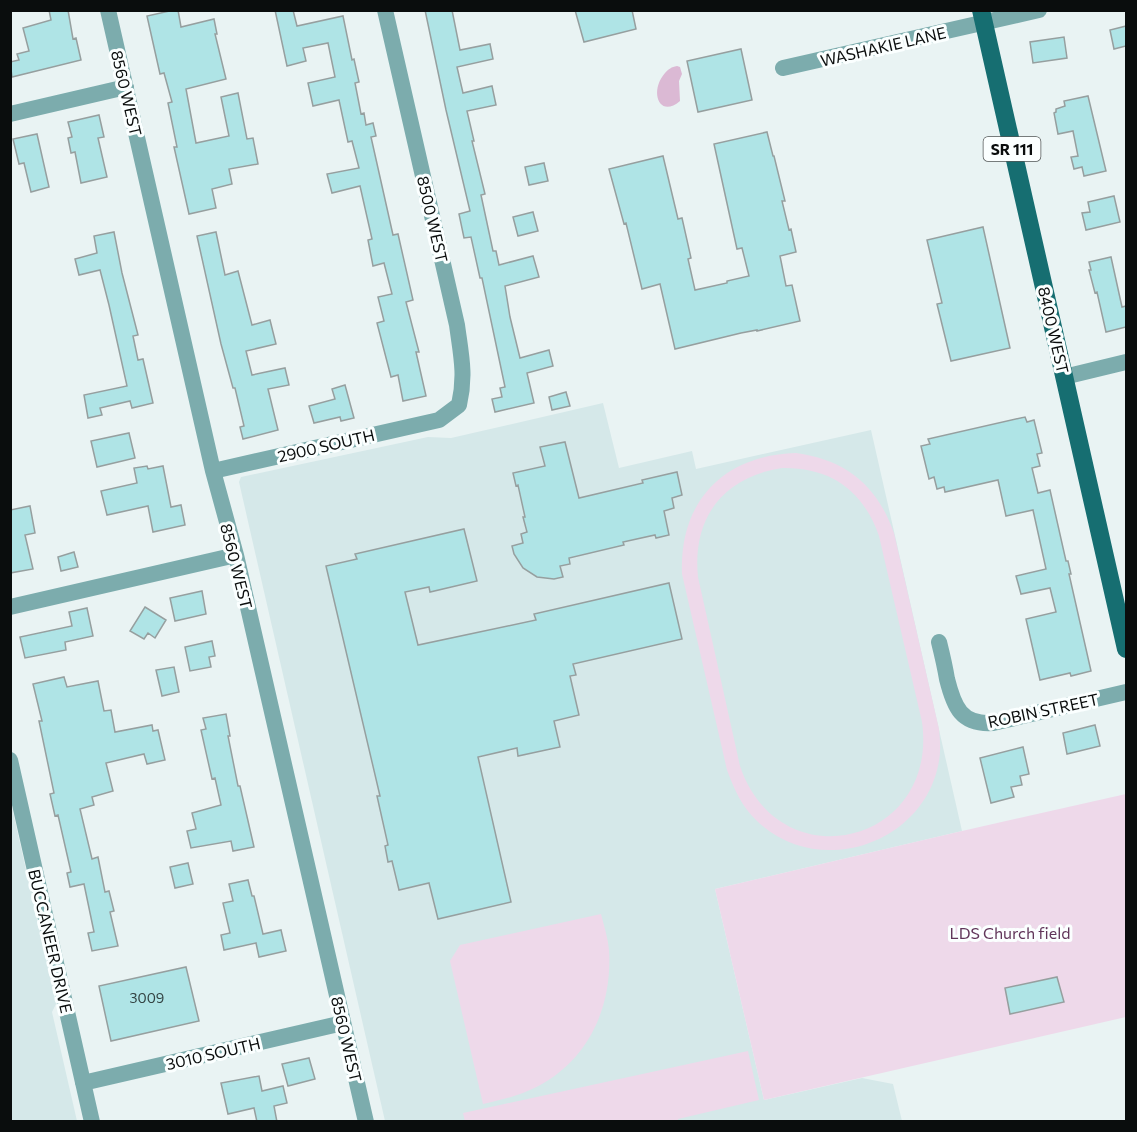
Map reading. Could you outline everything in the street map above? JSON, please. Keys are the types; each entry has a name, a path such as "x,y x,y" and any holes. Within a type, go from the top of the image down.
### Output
{"main road":[{"name":"8400 WEST","path":"982,17 1126,649"}],"street":[{"name":"8560 WEST","path":"108,10 213,471 236,555 366,1122"},
{"name":"8500 WEST","path":"385,10 457,325 463,371 459,405 439,420"},
{"name":"WASHAKIE LANE","path":"783,68 982,17 1039,10"},
{"path":"10,114 126,87"},
{"path":"1064,377 1126,362"},
{"name":"2900 SOUTH","path":"213,471 439,420"},
{"path":"10,607 236,555"},
{"name":"ROBIN STREET","path":"939,642 954,702 962,714 976,722 993,723 1126,692"},
{"name":"BUCCANEER DRIVE","path":"10,760 92,1122"},
{"name":"3010 SOUTH","path":"83,1083 343,1023"}],"shaded area":[{"path":"677,66 680,67 682,74 679,81 680,101 667,107 659,100 658,88 665,73"},
{"path":"603,403 619,468 692,451 696,469 871,430 962,831 715,889 764,1100 862,1078 893,1084 902,1121 385,1121 239,482 241,477 428,437 451,438"},
{"path":"11,803 56,1004 52,1012 77,1121 11,1121"}],"green space":[{"path":"796,453 830,462 857,478 879,501 894,533 939,729 939,761 930,790 913,814 892,832 866,844 838,850 810,848 782,839 757,821 743,804 727,770 682,574 683,548 688,525 698,504 711,487 727,473 747,462","holes":["782,468 799,469 830,477 843,484 864,506 872,520 879,536 922,722 921,764 906,797 882,821 852,834 819,835 787,825 760,802 740,766 698,577 697,556 700,536 706,519 728,491 761,473"]},
{"name":"LDS Church field","path":"1126,794 1126,1017 764,1100 715,889"},
{"path":"601,914 608,946 609,973 606,996 590,1037 578,1054 562,1070 544,1083 518,1095 483,1104 450,961 460,945"},
{"path":"748,1051 759,1100 678,1119 678,1121 465,1122 463,1113"}],"building":[{"path":"49,10 68,10 73,39 76,38 81,60 12,77 10,62 19,60 17,54 29,51 23,28 51,20"},
{"path":"178,10 181,27 214,19 217,34 215,34 226,79 186,89 196,143 229,136 221,97 238,93 247,139 253,138 258,164 229,169 232,184 212,189 216,208 189,214 174,147 177,147 168,103 172,102 164,73 160,74 147,16"},
{"path":"275,10 293,10 297,26 343,16 359,82 355,83 361,114 364,113 366,125 373,123 376,136 371,137 393,235 398,234 413,300 406,302 419,352 416,352 426,396 403,401 398,375 391,377 377,323 384,321 378,297 392,294 384,263 373,266 368,240 372,239 360,186 332,193 327,174 359,168 352,141 348,142 339,100 313,106 308,83 335,77 328,43 303,48 306,61 287,66"},
{"path":"425,10 452,10 460,50 490,44 493,59 457,67 463,93 492,86 496,105 467,111 485,194 481,195 493,251 496,251 499,265 533,256 539,277 505,286 520,358 549,350 553,366 527,373 534,403 495,412 492,399 502,397 500,388 505,387 471,237 464,238 459,214 470,211"},
{"path":"575,10 632,10 636,29 584,42"},
{"path":"1126,26 1126,46 1114,49 1110,30"},
{"path":"1064,37 1067,58 1033,63 1030,42"},
{"path":"741,49 752,100 698,112 687,61"},
{"path":"1088,96 1106,171 1084,176 1082,167 1074,169 1071,157 1078,156 1073,131 1058,134 1054,113 1056,109 1065,106 1064,101"},
{"path":"99,115 104,137 98,138 107,177 81,183 75,152 71,153 68,138 72,137 68,122"},
{"path":"767,132 796,252 780,256 786,286 792,285 800,321 675,349 660,284 642,289 626,223 624,224 609,169 663,156 678,219 682,218 695,290 727,283 727,281 749,276 742,248 737,249 714,144"},
{"path":"37,134 49,187 31,192 24,163 19,164 13,139"},
{"path":"544,163 548,181 529,185 525,167"},
{"path":"1114,196 1120,222 1086,230 1082,213 1090,212 1088,202"},
{"path":"533,212 538,231 518,236 513,217"},
{"path":"983,227 1010,348 951,361 937,304 942,303 927,240"},
{"path":"114,232 138,335 133,336 138,360 143,359 153,403 132,408 130,401 100,408 102,415 88,418 84,395 127,386 100,270 79,275 75,259 97,253 94,236"},
{"path":"216,232 225,275 238,271 252,325 270,320 276,344 246,351 252,375 285,368 289,385 268,389 278,430 243,439 240,427 244,426 221,344 197,236"},
{"path":"1111,257 1122,307 1126,306 1126,327 1106,332 1097,292 1095,293 1089,270 1091,270 1089,262"},
{"path":"345,385 354,418 341,421 340,417 314,423 309,406 335,399 332,389"},
{"path":"566,392 570,406 552,410 549,397"},
{"path":"1025,417 1027,422 1034,420 1042,453 1037,454 1040,466 1032,468 1038,493 1050,490 1071,574 1069,574 1091,671 1040,680 1026,619 1056,612 1050,588 1021,594 1016,576 1046,569 1033,510 1006,516 998,480 945,492 944,487 937,489 934,477 929,479 921,446 930,444 928,439"},
{"path":"129,433 135,458 97,467 91,441"},
{"path":"565,442 579,498 643,483 642,480 677,472 682,495 672,498 674,508 664,511 669,535 656,538 655,535 623,542 624,545 569,558 570,564 560,566 563,577 554,579 537,577 523,568 512,546 523,543 521,534 527,532 518,485 516,486 513,473 545,466 540,447"},
{"path":"147,466 148,469 163,466 171,507 181,505 185,525 153,532 148,506 107,515 101,491 137,483 134,468"},
{"path":"30,506 35,533 25,535 33,569 10,573 10,510"},
{"path":"464,529 477,581 430,592 429,587 405,592 418,645 536,620 534,614 669,583 682,639 573,664 576,675 570,676 579,715 554,721 560,747 518,756 517,748 478,757 511,902 438,919 429,883 399,890 392,861 388,862 385,846 388,845 377,796 380,796 326,566 357,559 355,554"},
{"path":"74,552 78,567 61,571 58,557"},
{"path":"202,591 206,614 175,621 170,598"},
{"path":"145,607 166,620 155,638 148,633 144,639 130,631"},
{"path":"87,608 93,636 65,642 66,650 25,658 20,637 72,626 69,612"},
{"path":"212,641 215,656 209,657 211,667 190,671 185,647"},
{"path":"174,667 179,692 162,696 156,670"},
{"path":"64,677 67,687 98,681 104,711 111,710 115,732 152,725 153,731 158,730 165,760 147,764 144,754 106,763 113,791 92,797 94,805 80,809 92,859 98,857 105,892 109,891 114,911 110,912 118,946 92,951 88,933 94,932 84,884 70,887 67,873 71,872 58,815 55,816 50,794 54,793 39,721 42,721 33,684"},
{"path":"226,714 238,786 240,786 254,847 233,851 231,841 191,848 187,831 196,829 192,813 221,805 215,778 212,779 201,730 206,729 203,718"},
{"path":"1095,725 1100,746 1067,754 1063,733"},
{"path":"1023,747 1029,774 1020,776 1022,785 1011,787 1014,797 991,803 980,758"},
{"path":"188,863 193,884 175,888 170,867"},
{"path":"248,880 263,934 281,930 286,951 259,957 256,943 224,950 221,935 230,933 223,903 233,901 229,884"},
{"path":"186,967 199,1021 111,1041 99,986"},
{"path":"1057,977 1064,1002 1010,1014 1005,988"},
{"path":"309,1058 315,1079 288,1086 282,1064"},
{"path":"259,1076 262,1091 283,1086 287,1103 274,1106 277,1122 257,1122 254,1108 228,1114 221,1083"}]}
